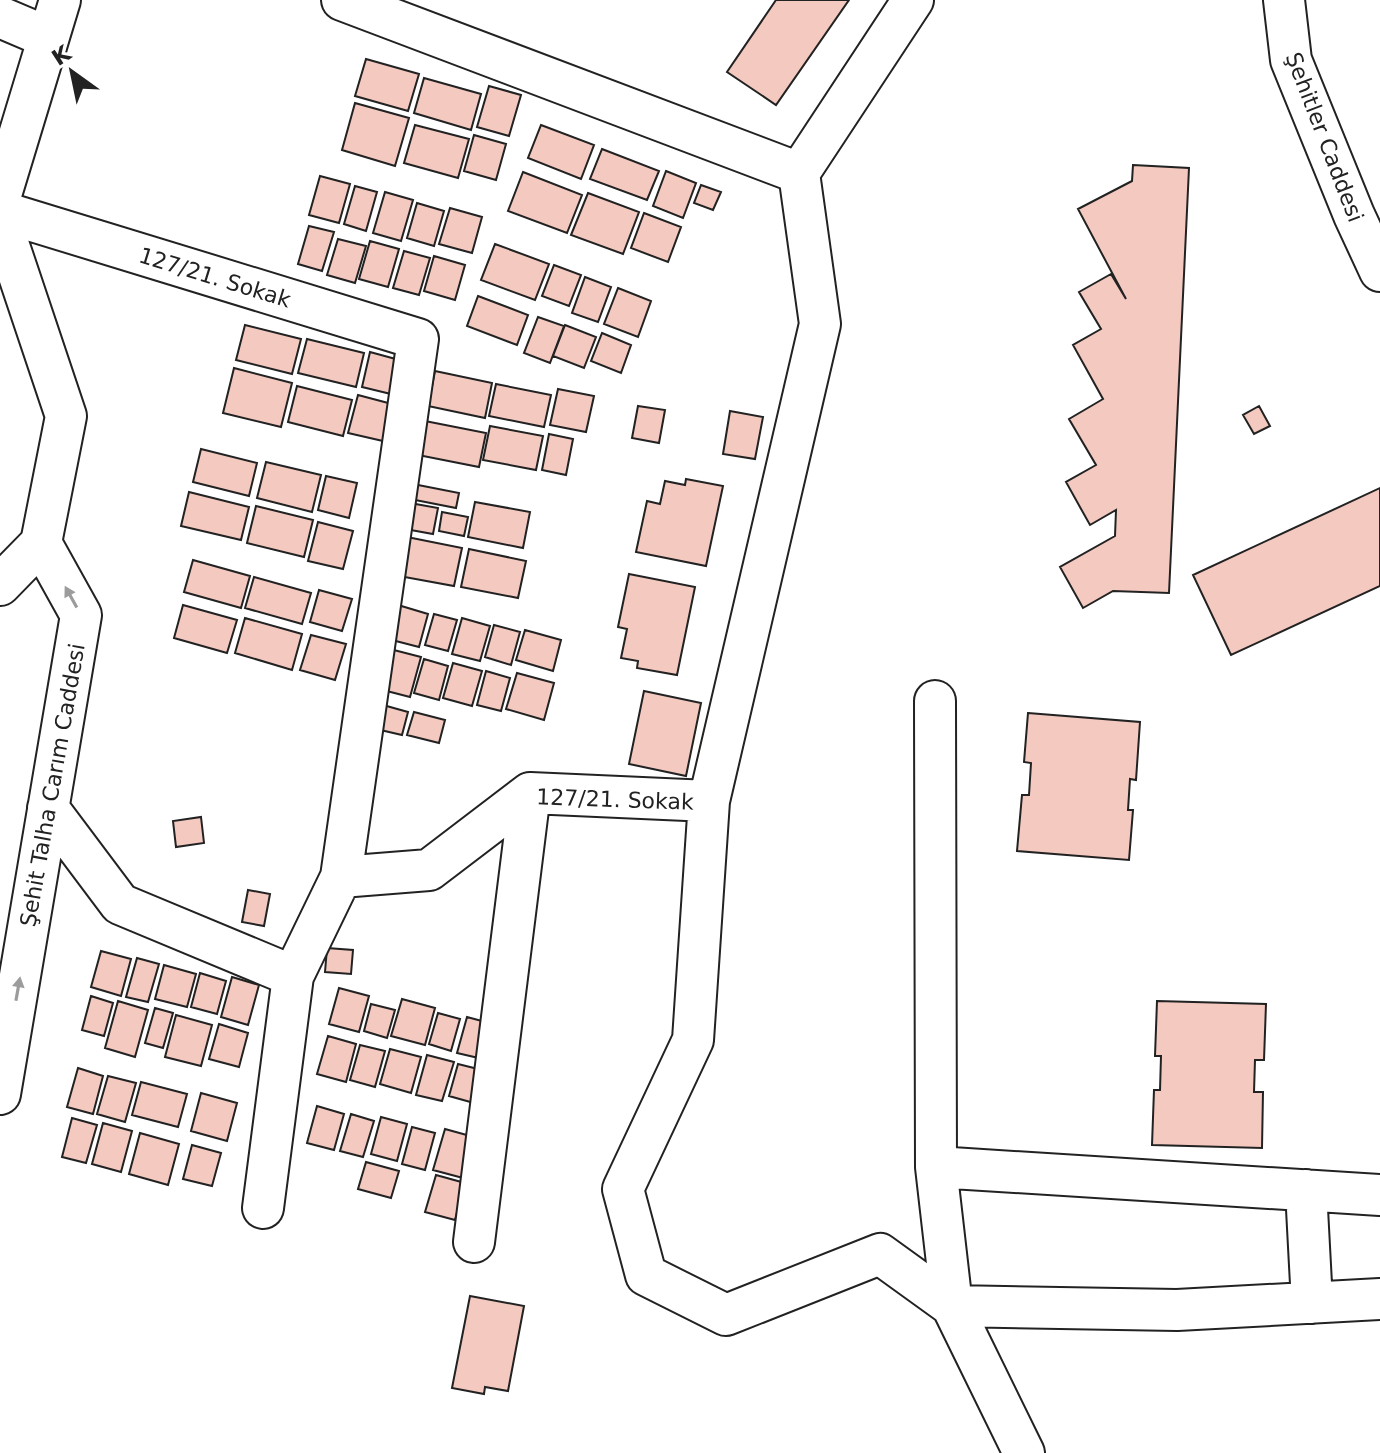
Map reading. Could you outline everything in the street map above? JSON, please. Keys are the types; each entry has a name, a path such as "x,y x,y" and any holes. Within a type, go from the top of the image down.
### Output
{"street":[{"path":"0,198 60,0"},
{"path":"342,0 799,173 913,0"},
{"name":"Şehitler Caddesi","path":"1284,0 1291,60 1380,271"},
{"path":"0,17 47,37"},
{"name":"127/21. Sokak","path":"0,211 418,339 341,877 429,870 530,793 709,801 820,324 799,173"},
{"path":"0,219 66,416 41,543 0,585"},
{"name":"Şehit Talha Carım Caddesi","path":"0,1094 81,615 41,543"},
{"path":"935,701 936,1167 952,1306 1024,1453"},
{"path":"474,1242 530,793"},
{"path":"709,801 693,1040 623,1189 646,1275 726,1315 880,1254 952,1306 1177,1310 1380,1299"},
{"path":"48,808 120,904 293,976"},
{"path":"263,1208 293,976 341,877"},
{"path":"936,1167 1380,1195"},
{"path":"1306,1190 1312,1303"}],"building":[{"path":"776,0 849,0 776,105 727,72"},
{"path":"366,59 419,74 408,111 355,96"},
{"path":"424,78 481,94 471,130 414,113"},
{"path":"489,86 521,95 509,136 477,127"},
{"path":"355,103 409,118 395,166 342,150"},
{"path":"415,125 469,139 458,178 404,163"},
{"path":"541,125 594,145 581,179 528,158"},
{"path":"474,135 506,144 496,180 464,171"},
{"path":"602,149 659,171 647,200 590,179"},
{"path":"1133,165 1189,168 1169,593 1113,591 1083,608 1060,567 1115,536 1116,510 1090,525 1066,482 1096,465 1069,419 1103,399 1073,345 1101,329 1079,292 1111,274 1126,299 1078,209 1132,181"},
{"path":"666,171 696,183 683,218 653,206"},
{"path":"523,172 582,195 567,233 508,211"},
{"path":"320,176 350,184 339,223 309,215"},
{"path":"701,185 721,192 713,210 694,203"},
{"path":"355,186 377,192 366,231 344,224"},
{"path":"385,192 413,200 401,241 373,233"},
{"path":"588,193 639,212 623,254 571,235"},
{"path":"417,203 444,211 434,246 407,238"},
{"path":"450,208 482,217 472,253 439,244"},
{"path":"644,213 681,227 668,262 631,248"},
{"path":"309,226 334,232 322,271 298,264"},
{"path":"338,239 366,246 355,283 327,275"},
{"path":"370,241 399,249 388,287 359,279"},
{"path":"495,244 549,264 535,300 481,280"},
{"path":"404,251 430,258 419,295 393,288"},
{"path":"434,256 465,265 455,300 424,291"},
{"path":"554,265 581,275 569,306 542,296"},
{"path":"585,277 611,287 598,322 572,313"},
{"path":"618,288 651,301 638,337 604,324"},
{"path":"478,296 528,315 517,345 467,326"},
{"path":"538,317 564,326 550,363 524,353"},
{"path":"245,325 301,339 292,374 236,360"},
{"path":"565,325 596,337 584,368 553,356"},
{"path":"602,333 631,345 621,373 591,361"},
{"path":"307,339 364,353 356,387 298,373"},
{"path":"370,352 403,361 395,395 362,387"},
{"path":"234,368 292,383 281,427 223,413"},
{"path":"435,371 492,383 485,418 428,406"},
{"path":"496,384 551,395 544,427 489,416"},
{"path":"297,386 352,400 343,436 288,422"},
{"path":"558,389 594,396 586,432 550,425"},
{"path":"358,395 392,404 383,441 348,433"},
{"path":"638,406 665,410 659,443 632,438"},
{"path":"1259,406 1270,426 1254,434 1243,415"},
{"path":"730,411 763,417 755,459 723,454"},
{"path":"425,421 486,433 479,467 418,455"},
{"path":"490,426 543,436 536,470 483,460"},
{"path":"549,434 573,439 566,475 542,470"},
{"path":"201,449 257,463 249,496 193,482"},
{"path":"266,462 321,475 312,512 257,498"},
{"path":"326,476 357,483 349,518 318,510"},
{"path":"686,479 723,486 706,566 636,552 647,501 660,504 665,481 685,485"},
{"path":"413,484 459,493 456,508 410,499"},
{"path":"1380,488 1380,586 1231,655 1193,575"},
{"path":"189,492 249,507 241,540 181,526"},
{"path":"475,502 530,512 523,548 468,537"},
{"path":"410,503 438,508 433,534 405,529"},
{"path":"256,506 313,520 304,557 247,543"},
{"path":"442,512 468,517 464,536 439,531"},
{"path":"318,522 353,531 343,569 308,561"},
{"path":"407,537 462,548 454,586 399,576"},
{"path":"469,549 526,561 518,598 461,587"},
{"path":"193,560 250,576 241,608 184,592"},
{"path":"629,574 695,587 677,675 637,668 638,661 621,658 627,629 618,627"},
{"path":"254,577 311,593 302,624 245,608"},
{"path":"319,590 352,599 342,631 310,622"},
{"path":"183,605 237,620 227,653 174,638"},
{"path":"398,605 428,614 419,647 388,639"},
{"path":"434,614 457,620 448,651 425,645"},
{"path":"245,618 302,634 292,670 235,653"},
{"path":"462,618 490,626 480,661 452,654"},
{"path":"494,625 520,632 511,665 485,657"},
{"path":"525,630 561,640 553,671 516,660"},
{"path":"311,635 346,644 335,680 300,670"},
{"path":"386,648 421,657 410,697 375,688"},
{"path":"424,659 448,666 439,700 414,693"},
{"path":"453,663 482,671 472,706 443,698"},
{"path":"486,671 510,678 501,711 477,705"},
{"path":"517,673 554,683 544,720 506,709"},
{"path":"644,691 701,703 686,776 629,764"},
{"path":"383,705 408,712 402,735 376,729"},
{"path":"414,712 445,720 439,743 407,735"},
{"path":"1028,713 1140,722 1136,780 1130,779 1128,810 1133,810 1129,860 1017,851 1022,795 1029,795 1031,763 1024,762"},
{"path":"201,817 204,843 176,847 173,821"},
{"path":"248,890 270,894 264,926 242,922"},
{"path":"327,948 353,950 351,974 325,972"},
{"path":"101,951 131,959 121,996 91,987"},
{"path":"137,958 159,964 148,1002 126,997"},
{"path":"164,965 196,974 187,1007 155,999"},
{"path":"200,973 226,981 217,1014 191,1007"},
{"path":"232,977 259,985 248,1025 221,1017"},
{"path":"339,988 369,996 359,1032 329,1024"},
{"path":"91,996 113,1003 104,1036 82,1030"},
{"path":"402,999 435,1008 425,1045 391,1036"},
{"path":"118,1001 148,1010 135,1057 105,1048"},
{"path":"1157,1001 1266,1004 1264,1060 1255,1060 1254,1092 1263,1092 1262,1148 1152,1145 1154,1090 1160,1090 1161,1056 1155,1056"},
{"path":"371,1004 395,1010 387,1038 364,1031"},
{"path":"155,1008 173,1013 163,1048 145,1043"},
{"path":"438,1013 460,1019 451,1051 429,1044"},
{"path":"176,1015 212,1025 201,1066 165,1057"},
{"path":"467,1017 493,1024 483,1059 457,1053"},
{"path":"219,1024 248,1033 239,1067 209,1059"},
{"path":"328,1036 356,1044 346,1082 317,1074"},
{"path":"360,1045 385,1051 375,1087 350,1080"},
{"path":"390,1049 421,1057 411,1093 380,1084"},
{"path":"427,1055 454,1062 442,1101 416,1095"},
{"path":"458,1064 490,1072 481,1105 449,1096"},
{"path":"78,1068 103,1076 93,1114 67,1107"},
{"path":"108,1076 136,1083 125,1122 97,1114"},
{"path":"141,1082 187,1094 178,1127 132,1115"},
{"path":"201,1093 237,1103 227,1141 191,1131"},
{"path":"317,1106 344,1114 334,1150 307,1143"},
{"path":"351,1114 374,1121 363,1157 340,1151"},
{"path":"381,1117 407,1124 397,1161 371,1154"},
{"path":"72,1118 97,1125 86,1163 62,1157"},
{"path":"103,1123 132,1131 121,1172 92,1164"},
{"path":"412,1127 435,1133 425,1170 402,1164"},
{"path":"445,1129 474,1137 463,1178 433,1170"},
{"path":"140,1133 179,1144 168,1185 129,1174"},
{"path":"192,1145 221,1153 212,1186 183,1179"},
{"path":"366,1162 399,1171 391,1198 358,1189"},
{"path":"436,1175 465,1183 455,1220 425,1212"},
{"path":"470,1296 524,1306 508,1391 485,1387 484,1394 452,1388"}]}
